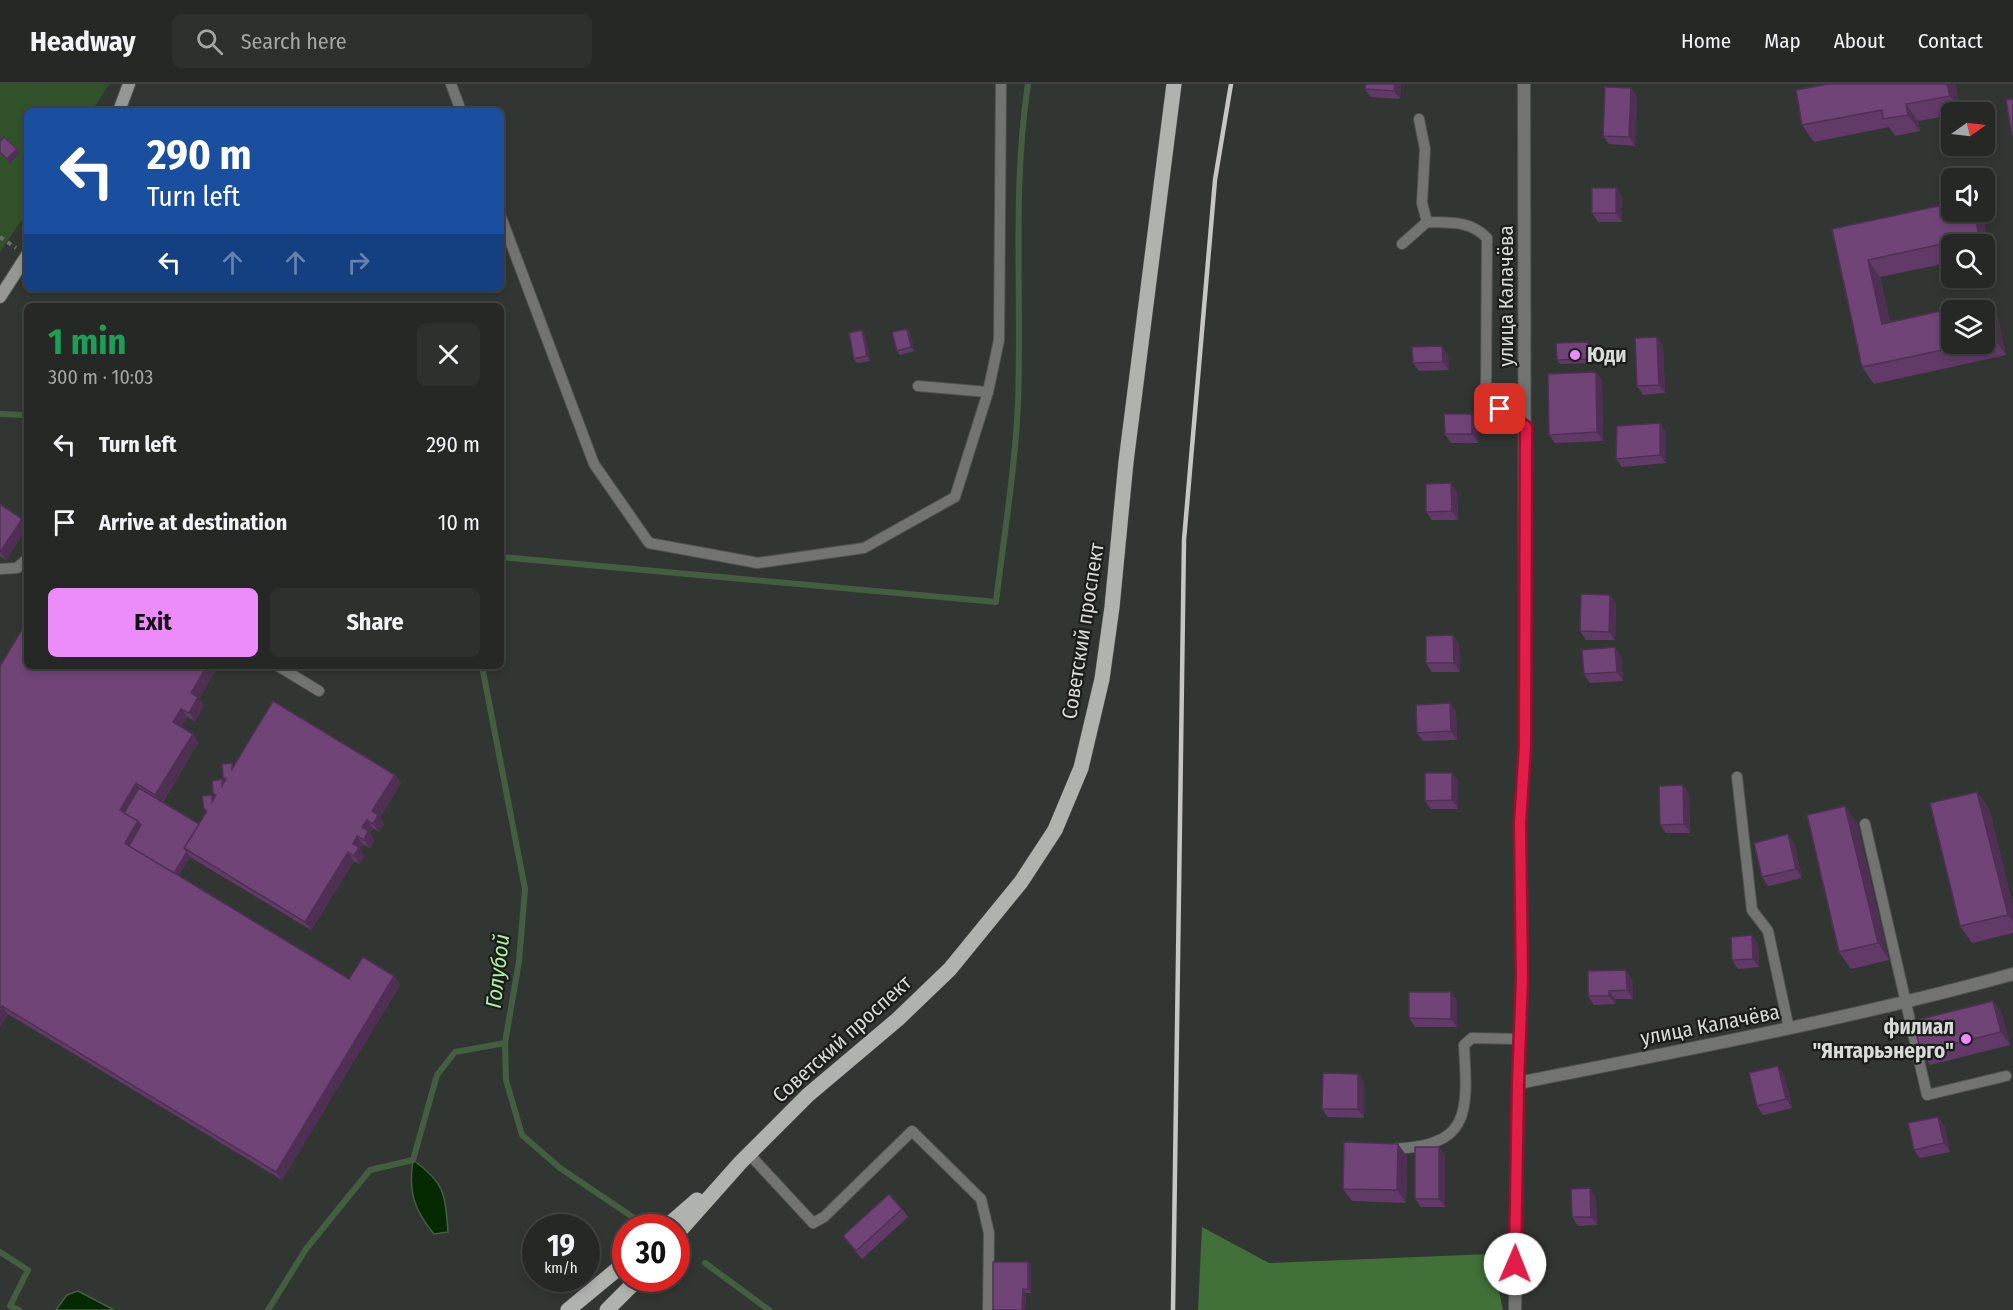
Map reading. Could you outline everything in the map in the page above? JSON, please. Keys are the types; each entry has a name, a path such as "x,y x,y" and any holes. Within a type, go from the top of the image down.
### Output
{"main road":[{"name":"Советский проспект","path":"690,1220 808,1095 898,1019 965,951 1021,882 1055,830 1081,768 1102,679 1126,462 1174,84"},
{"name":"Советский проспект","path":"681,1214 745,1159"},
{"path":"568,1310 612,1274"},
{"path":"607,1310 625,1292"}],"street":[{"path":"120,108 129,84"},
{"name":"улица Калачёва","path":"1515,1310 1518,1083 1522,979 1520,824 1525,746 1524,84"},
{"path":"0,297 24,260"},
{"name":"улица Калачёва","path":"1518,1083 1789,1029 1906,1003 2013,974"}],"lane":[{"path":"451,84 460,108"},
{"path":"504,225 594,464 649,543 758,563 864,548 956,497 988,392 999,340 1001,84"},
{"path":"1419,119 1425,149 1422,203 1426,222"},
{"path":"1402,244 1426,222 1466,223 1478,229 1487,238 1486,393 1500,409 1526,427"},
{"path":"918,386 988,392"},
{"path":"0,569 17,568 24,562"},
{"path":"283,669 319,691"},
{"path":"1737,777 1752,910 1768,931 1789,1029"},
{"path":"1866,824 1927,1095 2006,1076"},
{"path":"1380,1149 1419,1148 1437,1143 1455,1131 1463,1113 1466,1082 1464,1045 1472,1038 1519,1039"},
{"path":"745,1159 813,1223 824,1217 912,1131 981,1199 989,1233 988,1310"}],"shaded area":[{"path":"0,84 109,84 94,108 24,108 24,216 0,252"},
{"path":"413,1160 432,1176 441,1190 446,1208 448,1232 434,1234 417,1208 411,1181"},
{"path":"1202,1227 1269,1263 1491,1254 1503,1310 1198,1310"},
{"path":"78,1291 114,1310 56,1310 67,1295"}],"building":[{"path":"1366,84 1395,84 1394,91 1365,89"},
{"path":"1828,84 1947,84 1950,96 1906,104 1908,115 1883,119 1882,110 1802,125 1796,90"},
{"path":"1605,87 1631,88 1629,137 1603,136"},
{"path":"2013,99 2013,135 2012,135 2006,100"},
{"path":"4,137 17,149 7,159 0,152 0,141"},
{"path":"1592,188 1616,188 1616,213 1592,213"},
{"path":"1941,205 1941,222 1976,222 1979,234 1941,234 1941,244 1868,260 1882,324 1941,311 1941,350 1862,367 1832,229"},
{"path":"907,329 911,347 897,351 892,332"},
{"path":"862,330 867,356 854,359 849,333"},
{"path":"1657,337 1659,385 1637,386 1635,338"},
{"name":"Юди","path":"1588,342 1587,359 1557,360 1556,343"},
{"path":"1442,346 1443,362 1413,363 1412,347"},
{"path":"1596,372 1597,432 1549,435 1548,374"},
{"path":"1444,414 1472,414 1472,434 1445,434"},
{"path":"1660,423 1660,455 1616,459 1617,426"},
{"path":"1451,483 1452,511 1426,512 1426,484"},
{"path":"0,504 22,519 0,552"},
{"path":"1581,594 1610,595 1609,632 1580,631"},
{"path":"24,626 24,669 205,669 191,693 198,697 189,713 181,709 173,722 193,734 155,795 136,783 120,810 138,821 125,843 349,979 363,957 394,976 276,1172 2,1006 0,1008 0,666"},
{"path":"1453,635 1454,663 1426,663 1426,636"},
{"path":"1615,647 1617,672 1584,674 1582,650"},
{"path":"273,701 395,775 372,811 378,815 373,824 367,820 362,827 368,831 364,840 357,836 353,844 359,847 354,856 348,852 305,922 184,848 207,811 204,809 202,796 212,795 212,802 216,795 213,793 212,781 222,779 222,786 226,779 223,777 222,764 232,763 232,769"},
{"path":"1450,703 1451,731 1417,733 1416,705"},
{"path":"1425,773 1452,773 1452,800 1425,801"},
{"path":"1683,785 1684,824 1660,825 1659,786"},
{"path":"139,788 199,824 184,848 187,852 174,873 129,846 141,825 124,813"},
{"path":"1977,792 2008,915 1960,926 1930,803"},
{"path":"1845,806 1878,943 1839,952 1807,815"},
{"path":"1788,834 1796,869 1762,877 1754,843"},
{"path":"1752,935 1753,959 1732,960 1731,937"},
{"path":"1626,970 1627,990 1609,991 1609,996 1588,996 1588,971"},
{"path":"1409,992 1451,992 1451,1019 1409,1018"},
{"path":"1993,1001 2001,1032 1921,1052 1913,1021"},
{"path":"1778,1066 1786,1099 1757,1106 1749,1073"},
{"path":"1323,1073 1358,1074 1358,1109 1322,1109"},
{"path":"1938,1117 1944,1143 1914,1150 1908,1123"},
{"path":"1344,1142 1398,1144 1397,1190 1343,1189"},
{"path":"1415,1147 1439,1147 1439,1199 1415,1199"},
{"path":"1590,1188 1591,1217 1572,1217 1571,1189"},
{"path":"889,1194 902,1209 856,1251 843,1236"},
{"path":"993,1262 1028,1262 1028,1289 1023,1289 1022,1310 993,1310"}],"waterway":[{"path":"504,557 996,602 1017,428 1020,163 1028,84"},
{"name":"Голубой","path":"0,414 24,415"},
{"name":"Голубой","path":"483,669 525,889 519,961 505,1043 506,1080 522,1135 560,1168 628,1214"},
{"path":"268,1310 306,1249 370,1170 413,1160 437,1075 455,1052 505,1043"},
{"path":"0,1252 28,1270 10,1306 19,1310"},
{"name":"Голубой","path":"705,1263 769,1310"}],"railway":[{"path":"1173,1310 1184,540 1215,180 1231,84"}],"place":[{"name":"Юди","path":"1575,355"},
{"name":"филиал \"Янтарьэнерго\"","path":"1966,1039"}],"route":[{"path":"1500,409 1526,427 1525,746 1520,824 1522,979 1515,1264"}]}
